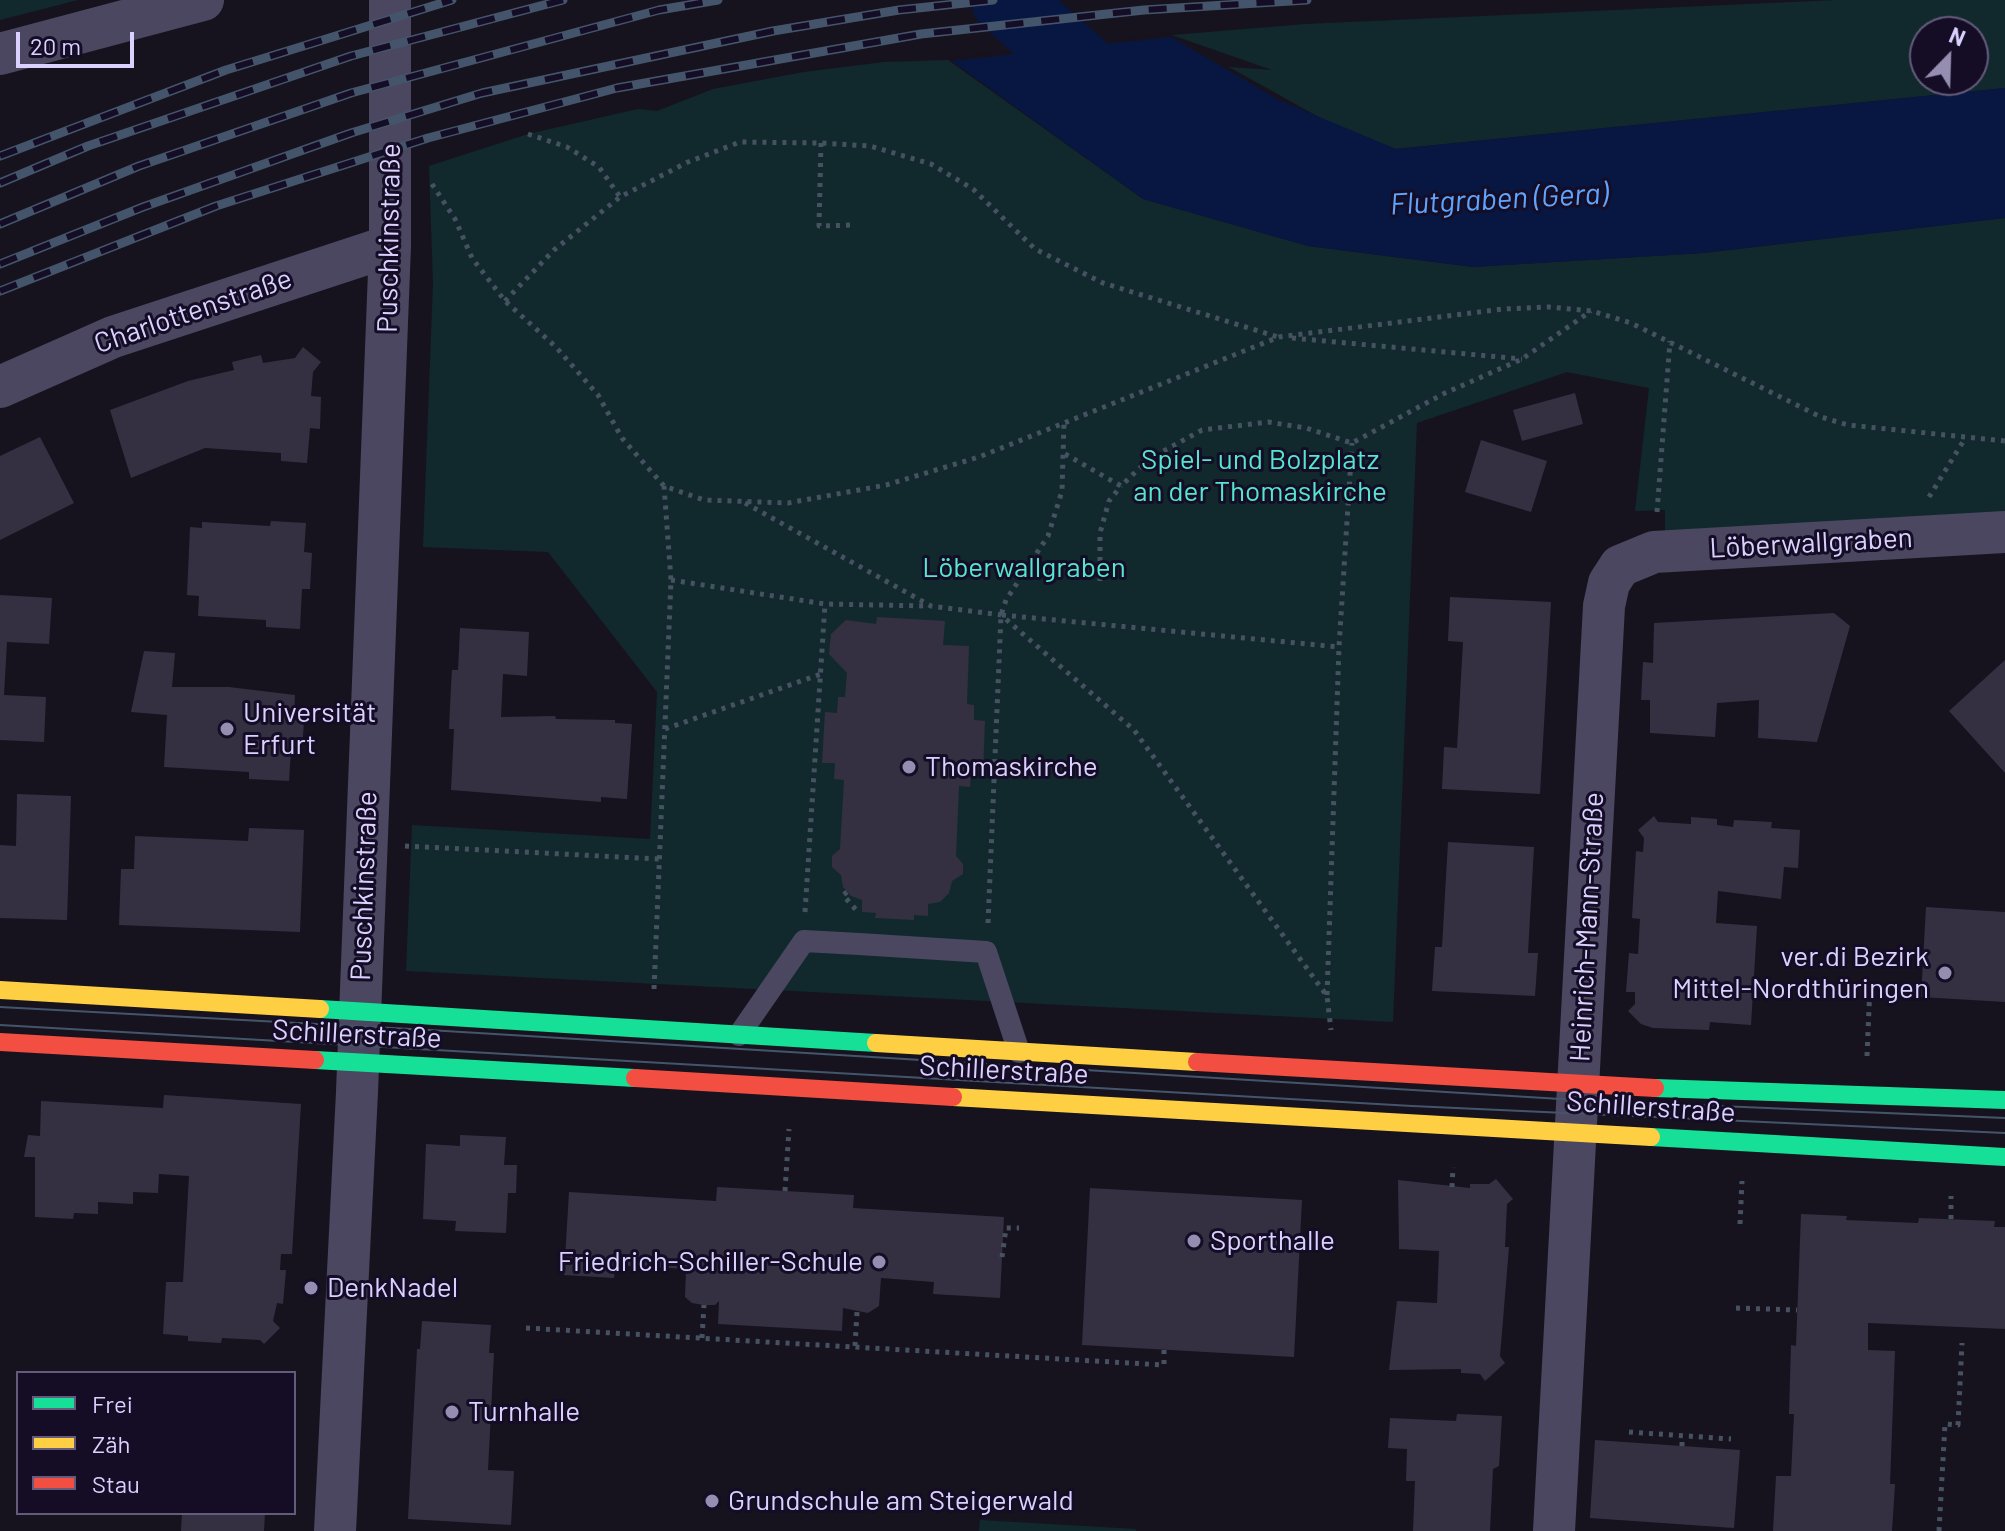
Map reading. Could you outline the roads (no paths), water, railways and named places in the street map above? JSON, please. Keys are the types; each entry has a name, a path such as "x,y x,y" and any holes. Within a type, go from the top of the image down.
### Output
{"main road":[{"name":"Schillerstraße","path":"0,990 1578,1085 2005,1100"},
{"name":"Schillerstraße","path":"0,1042 1575,1139 2005,1157"}],"street":[{"path":"0,54 203,0"},
{"name":"Puschkinstraße","path":"335,1531 358,1062 390,246 390,0"},
{"name":"Charlottenstraße","path":"0,387 113,337 390,246"},
{"name":"Löberwallgraben","path":"1637,559 2005,532"},
{"name":"Heinrich-Mann-Straße","path":"1554,1531 1604,606 1609,583 1637,559"}],"lane":[{"path":"739,1035 804,941 986,952 1019,1052"}],"water":[{"path":"1171,37 1279,100 1396,149 1925,96 1989,96 1989,90 2005,88 2005,218 1703,253 1473,267 1308,246 1143,199 952,61"}],"waterway":[{"name":"Flutgraben (Gera)","path":"1006,0 1133,113"}],"tram line":[{"path":"0,1007 1577,1100 2005,1118"},
{"path":"0,1025 1412,1106 2005,1133"}],"railway":[{"path":"0,156 226,70 452,0"},
{"path":"0,183 88,146 351,56 563,0"},
{"path":"0,224 139,166 351,93 659,10 718,0"},
{"path":"0,264 143,207 351,133 482,93 773,31 899,10 993,0"},
{"path":"0,291 216,206 428,138 617,88 921,34 1144,10 1307,0"}],"place":[{"name":"Universität Erfurt","path":"227,729"},
{"name":"Thomaskirche","path":"909,767"},
{"name":"ver.di Bezirk Mittel-Nordthüringen","path":"1945,973"},
{"name":"Sporthalle","path":"1194,1241"},
{"name":"Friedrich-Schiller-Schule","path":"879,1262"},
{"name":"DenkNadel","path":"311,1288"},
{"name":"Turnhalle","path":"452,1412"},
{"name":"Grundschule am Steigerwald","path":"712,1501"}],"park label":[{"name":"Spiel- und Bolzplatz an der Thomaskirche","path":"1260,476"}]}
